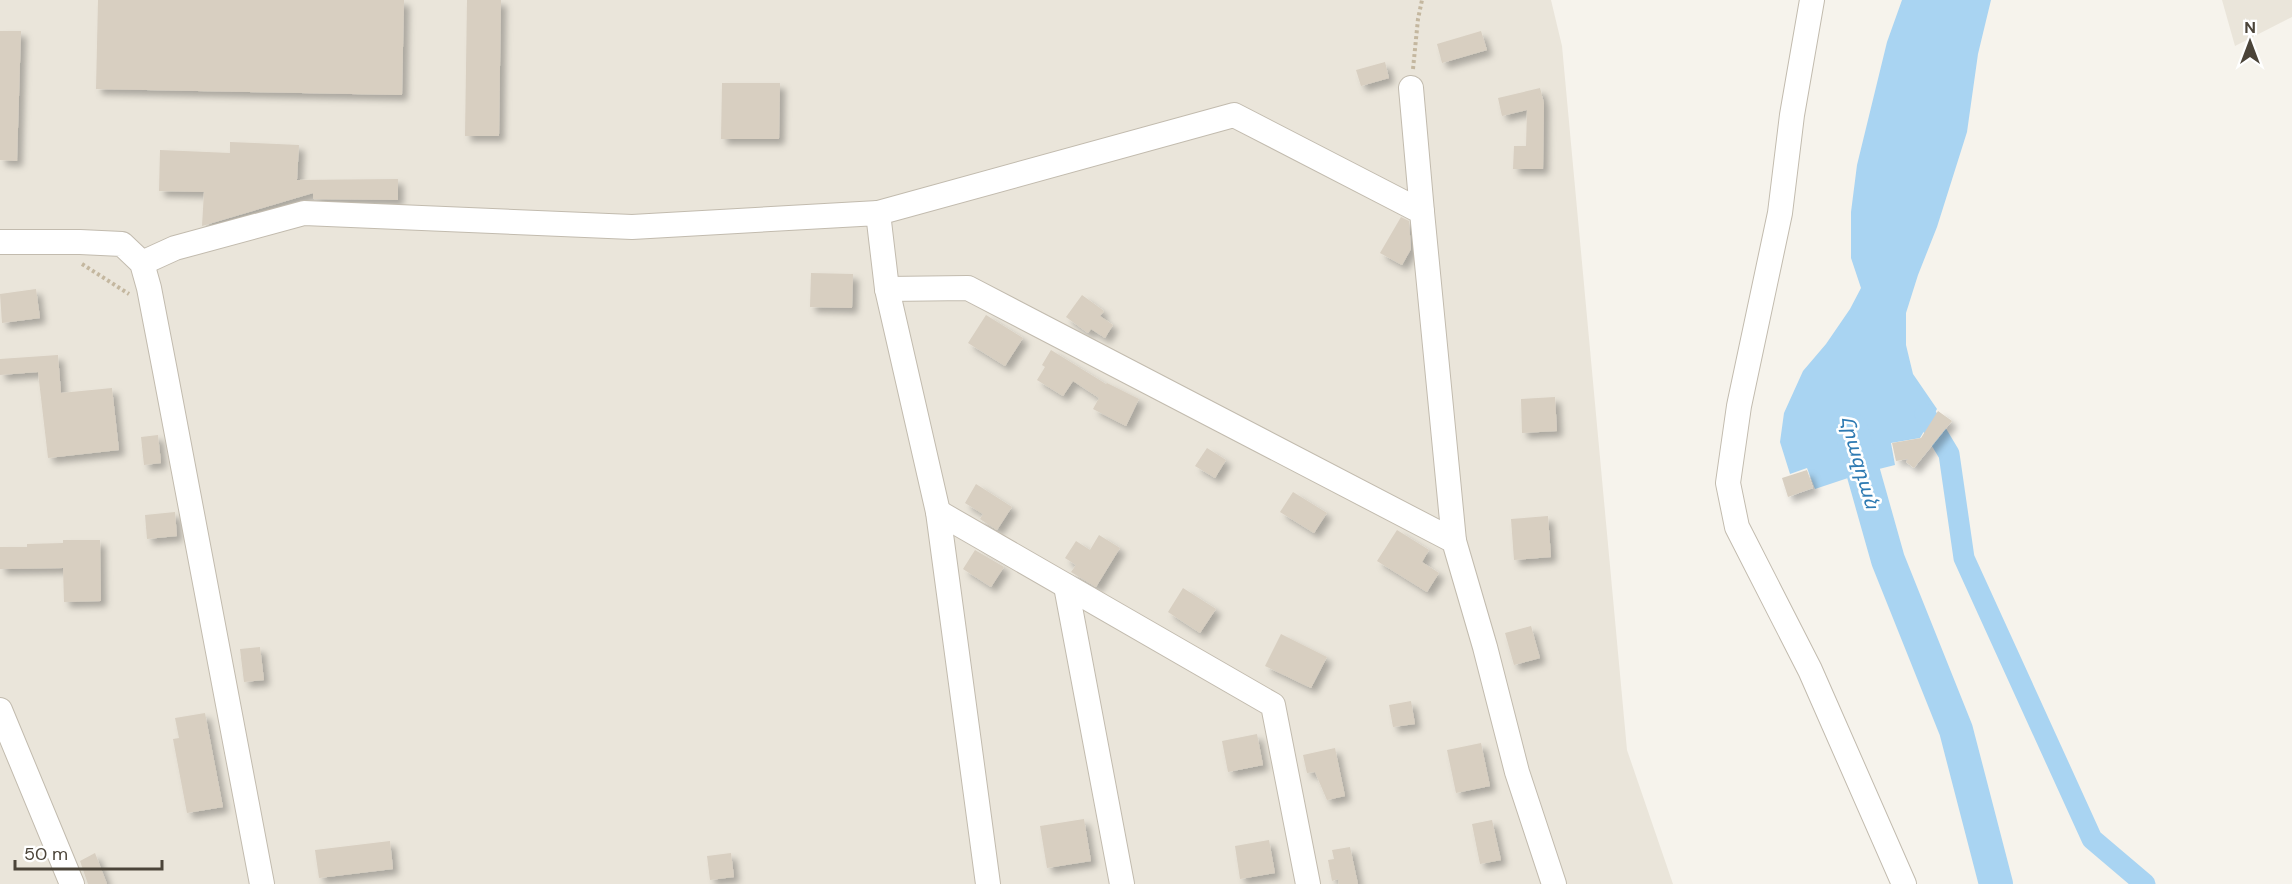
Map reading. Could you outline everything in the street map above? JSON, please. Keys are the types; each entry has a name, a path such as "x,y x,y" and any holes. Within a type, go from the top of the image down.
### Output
{"street":[{"path":"1812,0 1792,115 1780,213 1739,406 1728,483 1737,527 1810,670 1904,884"},
{"path":"1411,88 1454,541 1485,647 1516,772 1554,884"},
{"path":"142,263 175,248 304,213 632,226 878,213 1234,115 1422,212"},
{"path":"878,213 886,289 938,512 988,884"},
{"path":"0,242 122,244 142,263 161,350 255,883"},
{"path":"886,289 968,288 1454,541"},
{"path":"938,512 1273,705 1308,884"},
{"path":"1066,586 1122,884"},
{"path":"0,710 72,884"}],"path":[{"path":"1411,88 1422,0"}],"shaded area":[{"path":"0,0 1551,0 1562,46 1627,750 1673,884 0,884"},
{"path":"2222,0 2292,0 2292,17 2235,46"}],"water":[{"path":"1902,0 1991,0 1978,54 1967,132 1937,227 1906,313 1906,345 1913,374 1937,409 1920,438 1891,443 1895,465 1815,489 1807,468 1790,474 1780,442 1784,413 1803,371 1826,344 1850,309 1861,288 1851,258 1851,212 1857,165 1887,42"}],"building":[{"path":"98,0 404,0 402,95 96,89"},
{"path":"467,0 501,0 499,136 465,136"},
{"path":"0,31 21,31 17,161 0,160"},
{"path":"1481,31 1487,50 1442,63 1437,44"},
{"path":"1385,62 1389,78 1361,86 1356,70"},
{"path":"722,83 780,83 779,139 721,139"},
{"path":"1540,88 1544,103 1543,169 1513,169 1514,146 1526,146 1527,110 1502,116 1498,98"},
{"path":"230,142 299,145 297,180 398,179 398,200 313,199 313,193 202,226 204,192 159,191 160,150 230,153"},
{"path":"1401,217 1409,221 1411,249 1402,265 1380,253"},
{"path":"811,273 853,274 852,308 810,307"},
{"path":"36,289 40,318 2,323 0,294"},
{"path":"1082,295 1104,311 1100,316 1113,325 1105,338 1091,329 1088,333 1066,317"},
{"path":"986,315 1023,338 1005,366 968,343"},
{"path":"1051,350 1106,384 1139,399 1126,426 1093,409 1099,398 1073,381 1063,396 1037,380 1045,367 1042,365"},
{"path":"58,355 61,393 112,388 119,450 48,458 38,372 0,375 0,359"},
{"path":"1555,397 1557,431 1522,433 1521,399"},
{"path":"1938,411 1952,421 1914,468 1906,462 1908,459 1896,461 1892,443 1921,438"},
{"path":"158,435 161,463 144,465 141,437"},
{"path":"1207,448 1226,460 1215,478 1195,466"},
{"path":"1807,470 1813,488 1788,497 1782,478"},
{"path":"976,484 1012,507 997,530 980,519 983,514 965,503"},
{"path":"1293,492 1327,513 1314,533 1280,512"},
{"path":"175,512 177,536 147,539 145,515"},
{"path":"1548,516 1551,557 1514,560 1511,519"},
{"path":"1397,530 1429,550 1422,562 1439,573 1427,592 1377,561"},
{"path":"1099,535 1120,548 1096,587 1071,572 1076,565 1065,558 1076,541 1090,550"},
{"path":"63,540 100,540 101,601 64,602 63,568 0,569 0,547 63,543"},
{"path":"975,550 1004,567 991,587 963,569"},
{"path":"1183,588 1216,609 1200,633 1168,612"},
{"path":"1531,626 1540,658 1514,665 1505,633"},
{"path":"1281,634 1327,657 1311,688 1265,666"},
{"path":"260,647 264,680 244,682 240,649"},
{"path":"1411,701 1415,724 1393,727 1389,705"},
{"path":"205,713 223,807 187,813 173,739 179,738 175,718"},
{"path":"1257,734 1263,765 1228,772 1222,741"},
{"path":"1481,743 1490,786 1456,793 1447,750"},
{"path":"1335,748 1345,796 1327,800 1315,772 1307,773 1303,755"},
{"path":"1084,819 1091,861 1047,868 1040,826"},
{"path":"1492,820 1501,860 1480,864 1472,824"},
{"path":"1269,840 1275,873 1240,879 1235,846"},
{"path":"390,841 393,869 319,878 315,850"},
{"path":"1350,847 1358,884 1339,884 1338,879 1332,881 1328,860 1334,859 1332,850"},
{"path":"95,853 107,884 88,884 80,861"},
{"path":"731,853 734,877 710,880 707,856"}],"waterway":[{"path":"1925,414 1949,454 1964,558 2092,839 2145,884"},
{"name":"Հրազդան","path":"1851,429 1888,560 1956,730 1996,884"}]}
